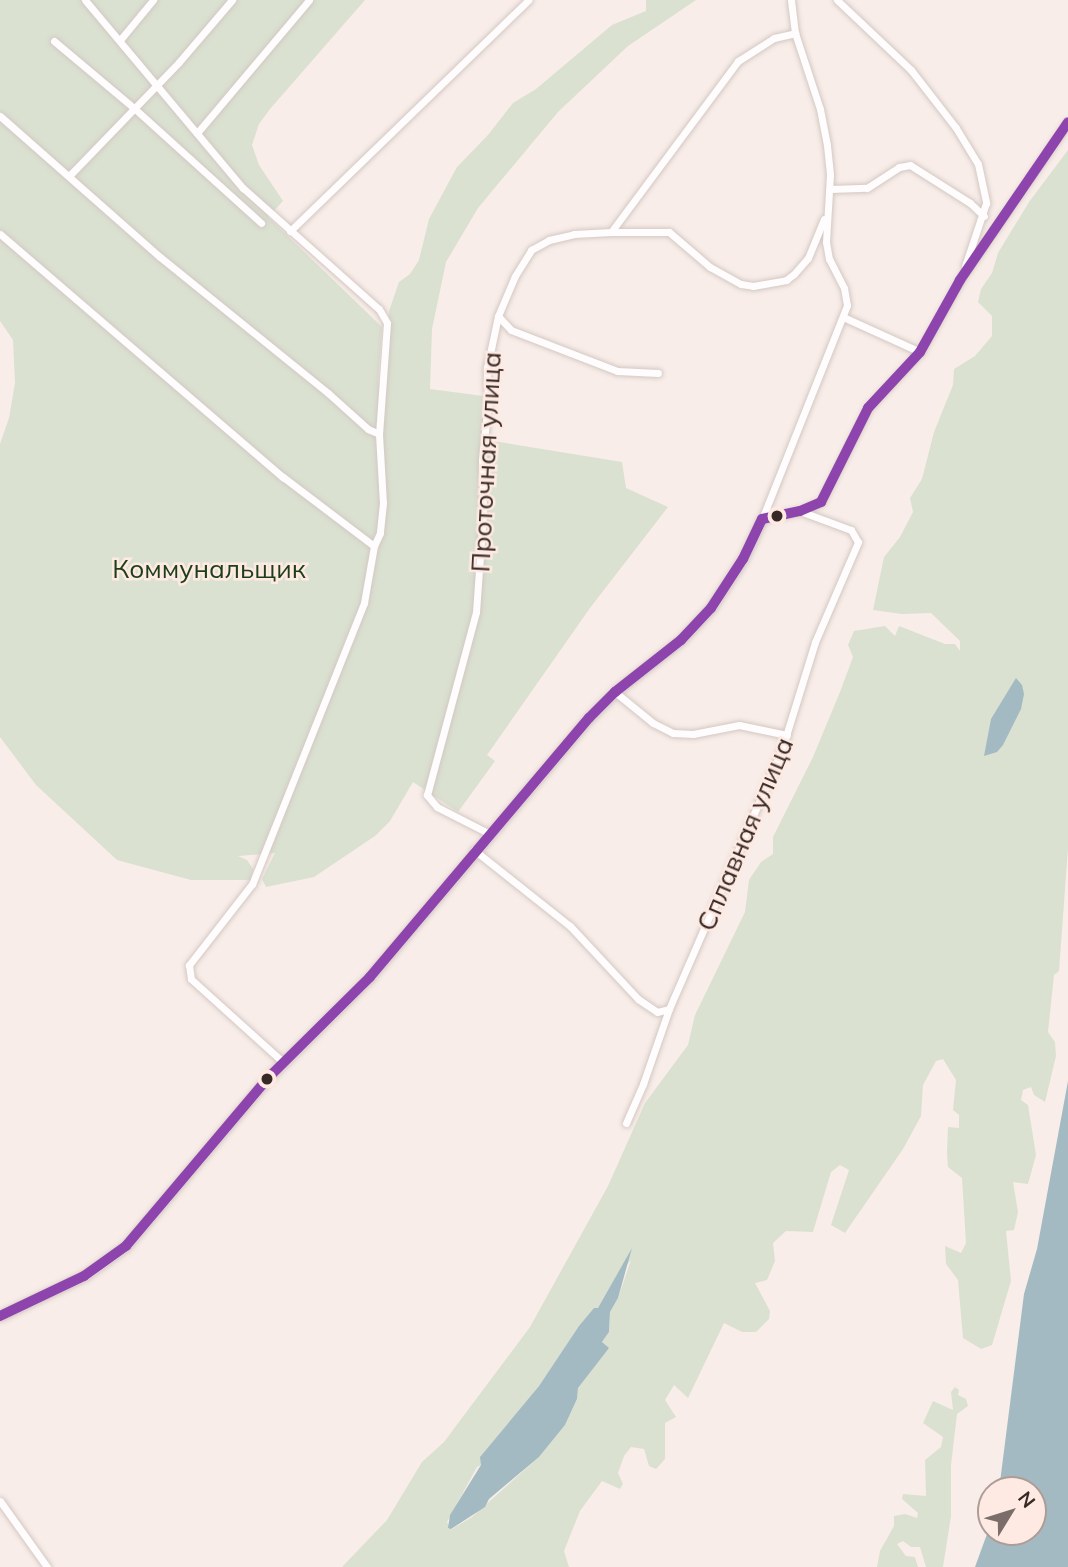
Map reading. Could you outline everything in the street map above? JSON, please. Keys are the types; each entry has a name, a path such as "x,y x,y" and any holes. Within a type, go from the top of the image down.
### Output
{"street":[{"path":"85,0 243,188 383,314 387,323 379,434 383,503 380,533 374,546 364,603 255,877 244,897 189,965 191,979 283,1062"},
{"path":"120,40 153,0"},
{"path":"69,176 156,86 232,0"},
{"path":"197,133 309,0"},
{"path":"290,231 528,0"},
{"path":"0,1316 84,1276 126,1246 283,1062 370,977 488,833 615,692 681,640 711,608 743,559 762,519 843,317 846,296 829,259 827,212 830,189 827,145 820,109 795,33 791,0"},
{"path":"836,0 911,70 956,128 978,164 985,189 984,216 960,280"},
{"path":"611,232 738,61 774,38 795,33"},
{"path":"54,41 135,108 261,223"},
{"path":"0,116 160,257 379,434"},
{"path":"762,519 800,511 821,502 868,408 920,352 960,280 1068,122"},
{"path":"830,189 867,188 899,167 911,165 970,203 984,216"},
{"name":"Проточная улица","path":"488,833 437,807 427,795 476,612 483,528 487,368 498,316 515,276 531,250 549,240 574,234 669,232 726,276 741,284 765,285 794,274 808,258 827,212"},
{"path":"0,234 283,477 374,546"},
{"path":"498,316 511,330 617,371 659,373"},
{"path":"843,317 920,352"},
{"name":"Сплавная улица","path":"626,1123 643,1084 669,1009 787,734 815,642 858,542 851,530 800,511"},
{"path":"615,692 653,723 673,733 693,734 739,725 787,734"},
{"path":"474,850 570,926 638,999 655,1012 669,1009"},
{"path":"0,1501 47,1567"}],"green space":[{"name":"Коммунальщик","path":"0,0 365,0 270,109 259,124 252,145 259,165 283,201 268,217 382,327 378,382 385,386 389,311 399,282 410,274 419,260 429,219 457,167 488,135 513,103 536,89 612,25 646,11 646,0 696,0 628,46 558,112 478,208 446,262 432,329 430,389 491,397 487,440 622,462 626,488 668,507 590,608 487,755 495,761 458,812 413,782 390,821 375,836 314,877 266,887 262,879 275,853 238,856 247,860 253,869 251,880 191,880 117,860 36,785 0,737 0,444 9,418 15,383 13,340 0,321"},
{"path":"1068,150 1068,848 1059,971 1054,975 1048,1032 1055,1042 1056,1056 1045,1102 1034,1095 1031,1087 1023,1090 1021,1100 1028,1105 1036,1155 1028,1184 1013,1182 1018,1212 1014,1230 1006,1231 1011,1281 992,1345 981,1349 963,1338 958,1280 946,1264 945,1246 961,1253 966,1243 962,1178 948,1167 947,1153 948,1127 959,1128 959,1115 953,1110 956,1080 943,1059 936,1061 923,1085 921,1116 903,1149 845,1233 831,1225 849,1170 840,1165 831,1172 813,1232 786,1231 773,1243 775,1261 767,1280 755,1283 770,1311 769,1319 756,1332 742,1332 724,1323 688,1398 674,1385 665,1400 676,1417 665,1423 665,1459 656,1469 649,1466 644,1449 631,1447 624,1456 618,1473 623,1484 620,1489 602,1481 580,1511 564,1551 569,1567 342,1567 387,1520 422,1462 444,1442 530,1327 608,1186 645,1103 688,1045 695,1015 745,912 749,880 761,862 773,854 773,837 813,757 840,692 853,657 848,645 854,631 885,626 895,636 899,626 945,644 955,644 960,651 960,641 931,613 902,614 873,610 884,557 900,537 913,512 910,498 922,479 934,432 953,385 954,369 975,356 992,336 992,316 978,302 981,289 992,273 998,253 1029,202","holes":["631,1260 618,1298 610,1312 609,1332 602,1342 608,1348 578,1388 577,1399 565,1425 539,1457 472,1517 452,1529 447,1522 477,1467 481,1465 481,1456 539,1386 594,1308 598,1309 616,1278"]},
{"path":"955,1387 959,1390 958,1395 966,1399 968,1406 957,1414 951,1465 951,1516 943,1567 926,1567 920,1547 911,1547 903,1541 897,1544 906,1556 915,1557 918,1567 877,1567 880,1551 894,1526 894,1516 905,1514 917,1518 918,1513 902,1499 903,1494 926,1496 925,1460 941,1447 943,1437 923,1423 933,1401 953,1410 951,1392"}],"water":[{"path":"1016,678 1022,685 1024,694 1021,709 1003,745 997,752 984,756 991,719"},
{"path":"1068,1081 1068,1567 975,1567 983,1546 1047,1546 1047,1476 1001,1476 1024,1294 1037,1249"},
{"path":"632,1248 618,1298 610,1312 609,1332 602,1342 609,1348 578,1388 577,1399 565,1425 539,1457 489,1499 485,1507 451,1529 448,1528 450,1515 481,1465 480,1457 539,1386 579,1326 594,1308 598,1308"}],"transit line":[{"path":"762,519 800,511 821,502 868,408 920,352 960,280 1068,122"},
{"path":"0,1316 84,1276 126,1246 267,1079 370,977 589,718 615,692 681,640 711,608 743,559 762,519"}]}
